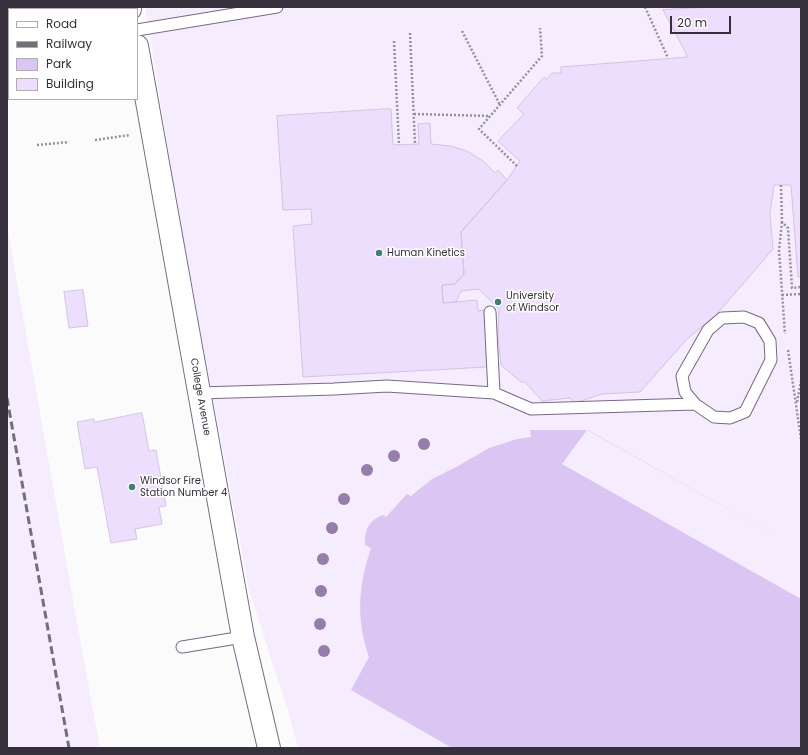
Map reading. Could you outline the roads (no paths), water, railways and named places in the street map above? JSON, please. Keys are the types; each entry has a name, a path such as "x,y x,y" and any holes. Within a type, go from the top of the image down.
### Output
{"street":[{"name":"College Avenue","path":"138,52 243,637 269,748"}],"lane":[{"path":"138,30 277,7"},
{"path":"490,312 494,393"},
{"path":"199,393 387,386 494,393 530,409 696,404 714,417 730,418 744,412 771,360 770,340 759,323 744,317 722,318 708,330 682,376 685,392 696,404"},
{"path":"182,648 243,637"}],"railway":[{"path":"7,398 69,748"}],"place":[{"name":"Human Kinetics","path":"379,253"},
{"name":"University of Windsor","path":"498,302"},
{"name":"Windsor Fire Station Number 4","path":"132,487"}]}
